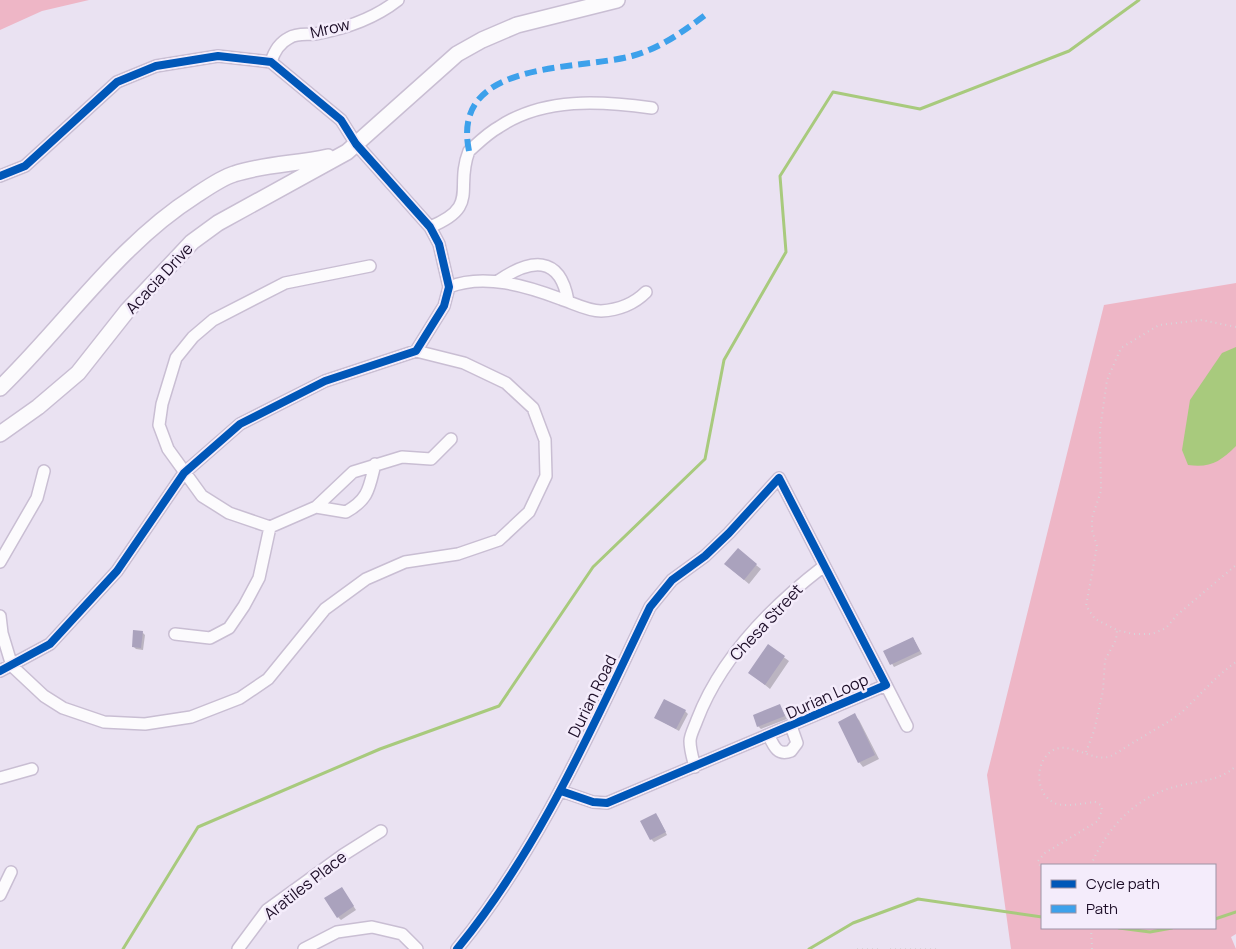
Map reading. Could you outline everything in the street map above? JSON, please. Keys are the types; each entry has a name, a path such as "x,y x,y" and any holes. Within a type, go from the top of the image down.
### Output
{"street":[{"name":"Mrow","path":"271,62 274,52 286,39 294,35 314,34 353,23 367,18 398,0"},
{"name":"Acacia Drive","path":"0,434 38,407 78,373 127,311 192,242 218,223 344,154 458,54 482,40 517,25 617,0"},
{"path":"0,176 25,166 117,82 156,66 218,56 271,62 341,120 356,144 430,227 439,244 449,286 444,306 416,351"},
{"path":"430,227 450,219 462,204 469,151 500,126 522,116 563,104 588,102 616,103 652,108"},
{"name":"Acacia Drive","path":"0,388 148,229 180,205 233,174 261,167 296,164 344,154"},
{"path":"498,282 520,267 543,265 555,272 562,280 568,301"},
{"path":"370,266 284,283 213,320 193,337 176,358 162,404 159,425 168,449 202,496 229,513 270,526 316,507 353,472 402,457 432,459 451,439"},
{"path":"449,286 458,283 498,282 528,288 600,311 627,306 646,292"},
{"path":"0,616 2,633 12,666 44,696 63,708 104,722 145,724 191,717 240,698 268,679 325,609 366,578 405,562 458,554 500,540 529,512 546,476 545,440 533,408 506,383 464,363 416,351 325,380 240,424 184,473 117,571 50,644 12,666 0,671"},
{"path":"316,507 346,512 361,503 369,489 375,464"},
{"path":"0,562 37,498 44,471"},
{"name":"Durian Loop","path":"779,478 907,726"},
{"name":"Durian Road","path":"456,949 488,911 561,791 650,607 672,580 705,556 729,533 779,478"},
{"path":"175,634 210,638 229,628 260,578 270,526"},
{"name":"Chesa Street","path":"695,767 689,740 701,710 724,669 746,639 778,605 824,566"},
{"name":"Durian Loop","path":"561,791 593,802 607,803 886,685"},
{"path":"769,736 777,751 782,753 791,751 796,743 792,726"},
{"path":"0,778 32,769"},
{"name":"Aratiles Place","path":"238,949 267,910 343,855 381,831"},
{"path":"0,895 11,872"},
{"path":"304,949 337,932 372,927 402,934 417,949"}],"path":[{"path":"1236,327 1202,320 1159,326 1122,348 1108,380 1100,430 1101,492 1092,518 1092,530 1097,546 1086,606 1095,619 1116,630 1134,634 1152,634 1166,628 1176,615 1236,565"},
{"path":"1086,754 1104,691 1105,660 1116,640 1116,630"},
{"path":"1041,868 1038,861 1045,853 1098,821 1102,810 1101,805 1095,802 1057,804 1046,797 1040,784 1039,770 1043,759 1051,751 1063,748 1097,758 1110,756 1162,727 1182,712 1216,676 1236,662"},
{"path":"1092,864 1104,839 1120,818 1133,808 1168,788 1212,780 1229,772 1236,766"},
{"path":"1091,929 1092,949"},
{"path":"857,949 878,949"},
{"path":"890,949 939,949"}],"shaded area":[{"path":"0,0 89,0 42,11 0,30"},
{"path":"1236,283 1236,934 1231,937 1236,949 1011,949 987,775 1104,305"},
{"path":"1236,347 1236,446 1220,460 1209,465 1188,465 1182,450 1190,400 1222,353"}],"building":[{"path":"738,548 757,564 744,580 724,564"},
{"path":"133,630 143,631 141,648 132,647"},
{"path":"913,637 920,651 890,665 883,651"},
{"path":"768,644 785,656 765,685 748,673"},
{"path":"664,699 686,710 676,729 654,718"},
{"path":"780,704 785,716 757,727 753,715"},
{"path":"855,713 875,755 858,763 838,722"},
{"path":"656,813 666,832 650,840 640,821"},
{"path":"342,887 354,906 337,918 324,898"}],"waterway":[{"path":"123,949 198,827 380,749 499,706 593,567 705,459 724,360 786,252 780,176 833,92 920,109 1069,51 1139,0"},
{"path":"809,949 853,923 918,899 1041,917"},
{"path":"1216,919 1236,912"},
{"path":"1127,929 1150,932 1166,929"}],"marked path":[{"path":"469,151 468,121 479,99 497,84 522,75 551,68 608,61 643,53 672,38 708,13"}],"cycle path":[{"path":"0,176 25,166 117,82 156,66 218,56 271,62 341,120 356,144 430,227 439,244 449,287 444,306 416,351 325,381 240,424 184,473 117,571 50,644 0,671"},
{"path":"457,949 515,869 540,827 564,784 650,607 672,580 705,556 729,533 779,478 886,685 607,803 593,802 561,791"}]}
